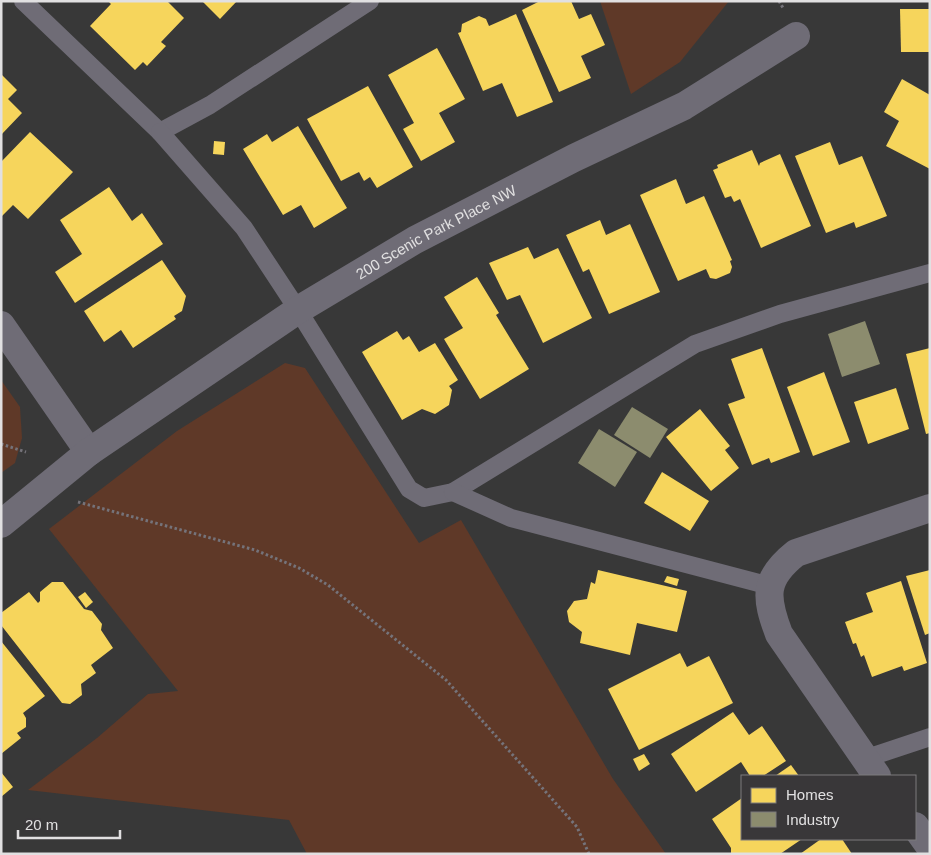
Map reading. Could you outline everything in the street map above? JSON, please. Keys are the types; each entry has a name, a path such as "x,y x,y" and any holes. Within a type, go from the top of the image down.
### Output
{"street":[{"name":"200 Scenic Park Place NW","path":"1,524 90,452 298,310 416,240 574,158 684,106 796,36"},
{"path":"1,325 90,452"},
{"path":"871,768 779,634 770,610 770,586 779,567 796,553 930,508"},
{"path":"916,827 930,847"}],"lane":[{"path":"23,1 160,132 244,228 298,310 409,489 424,498 453,492 695,344 780,314 930,273"},
{"path":"160,132 210,105 370,1"},
{"path":"453,492 511,518 770,586"},
{"path":"871,768 930,737"}],"path":[{"path":"1,444 26,452"},
{"path":"76,501 88,506 255,550 300,568 328,585 446,680 576,827 589,854"}],"shaded area":[{"path":"600,1 729,1 680,62 631,94"},
{"path":"285,363 305,368 419,543 461,520 613,779 666,854 307,854 289,820 28,790 97,738 148,694 178,691 49,529 177,431"},
{"path":"1,380 20,407 22,438 15,463 1,473"}],"building: Homes":[{"path":"108,1 167,1 184,18 161,42 166,46 147,66 143,62 135,70 90,26 111,4"},
{"path":"202,1 237,1 220,19"},
{"path":"540,1 571,1 579,19 591,14 605,45 581,56 591,78 559,92 522,10"},
{"path":"900,9 930,9 930,52 901,52"},
{"path":"516,14 553,102 517,117 502,83 483,91 458,33 461,32 462,24 479,16 486,19 489,26"},
{"path":"437,48 465,99 439,113 455,142 421,161 403,129 414,123 388,75"},
{"path":"1,74 17,90 8,99 22,113 1,135"},
{"path":"902,79 930,95 930,169 886,146 899,121 884,112"},
{"path":"368,86 413,167 377,188 370,177 364,181 359,172 341,181 307,119"},
{"path":"298,126 347,208 314,228 301,205 283,215 243,149 267,134 272,142"},
{"path":"30,132 73,172 28,219 13,205 1,217 1,162"},
{"path":"214,141 225,142 224,155 213,154"},
{"path":"830,142 839,165 862,156 887,216 856,228 854,222 826,233 795,156"},
{"path":"752,150 759,166 760,163 780,154 811,226 761,248 740,199 734,202 731,196 725,198 713,170 718,168 717,165"},
{"path":"676,179 686,204 704,196 732,260 730,261 732,267 730,273 716,279 710,278 706,269 678,281 640,195"},
{"path":"109,187 132,221 142,213 163,244 75,303 55,272 82,254 60,220"},
{"path":"600,220 606,235 630,224 660,292 609,314 589,269 583,272 566,235"},
{"path":"528,247 534,259 558,248 592,318 543,343 520,295 507,300 489,263"},
{"path":"162,260 186,296 182,311 174,316 176,319 133,348 121,330 104,342 84,311"},
{"path":"477,277 499,313 496,315 529,369 480,399 444,339 463,328 444,297"},
{"path":"397,331 403,340 409,336 419,352 435,343 458,380 449,386 452,390 449,405 435,414 422,409 402,420 362,352"},
{"path":"762,348 800,452 771,463 769,458 752,465 728,404 745,398 731,359"},
{"path":"930,348 930,433 926,434 906,354"},
{"path":"824,372 850,442 813,456 787,387"},
{"path":"896,388 909,429 868,444 854,402"},
{"path":"700,409 730,446 725,450 739,468 711,491 666,437"},
{"path":"662,472 709,501 690,531 644,503"},
{"path":"598,570 687,591 677,632 637,623 630,655 580,643 582,632 569,622 567,611 574,601 587,599 591,582 595,584"},
{"path":"930,570 930,633 925,635 906,576"},
{"path":"667,576 679,579 677,586 664,582"},
{"path":"901,581 927,663 904,671 902,666 872,677 864,655 861,657 856,643 853,644 845,622 873,612 866,593"},
{"path":"52,582 63,582 84,609 92,611 102,624 101,630 113,648 91,665 96,673 81,684 82,695 70,704 62,703 1,625 1,613 29,592 38,603 40,601 40,592"},
{"path":"85,592 93,602 86,608 78,597"},
{"path":"1,641 45,696 23,713 26,718 26,727 17,733 21,738 1,754"},
{"path":"680,653 687,667 709,656 733,703 639,750 608,689"},
{"path":"733,712 749,735 762,726 786,761 765,775 749,775 741,762 696,792 671,754"},
{"path":"644,754 650,764 639,771 633,759"},
{"path":"791,765 798,775 776,775"},
{"path":"1,772 13,787 1,797"},
{"path":"741,799 741,840 801,840 780,854 731,854 731,848 712,819"},
{"path":"820,840 843,840 852,854 800,854"}],"building: Industry":[{"path":"865,321 880,364 842,377 828,334"},
{"path":"632,407 668,429 650,458 614,435"},
{"path":"599,429 637,452 615,487 578,463"}]}
